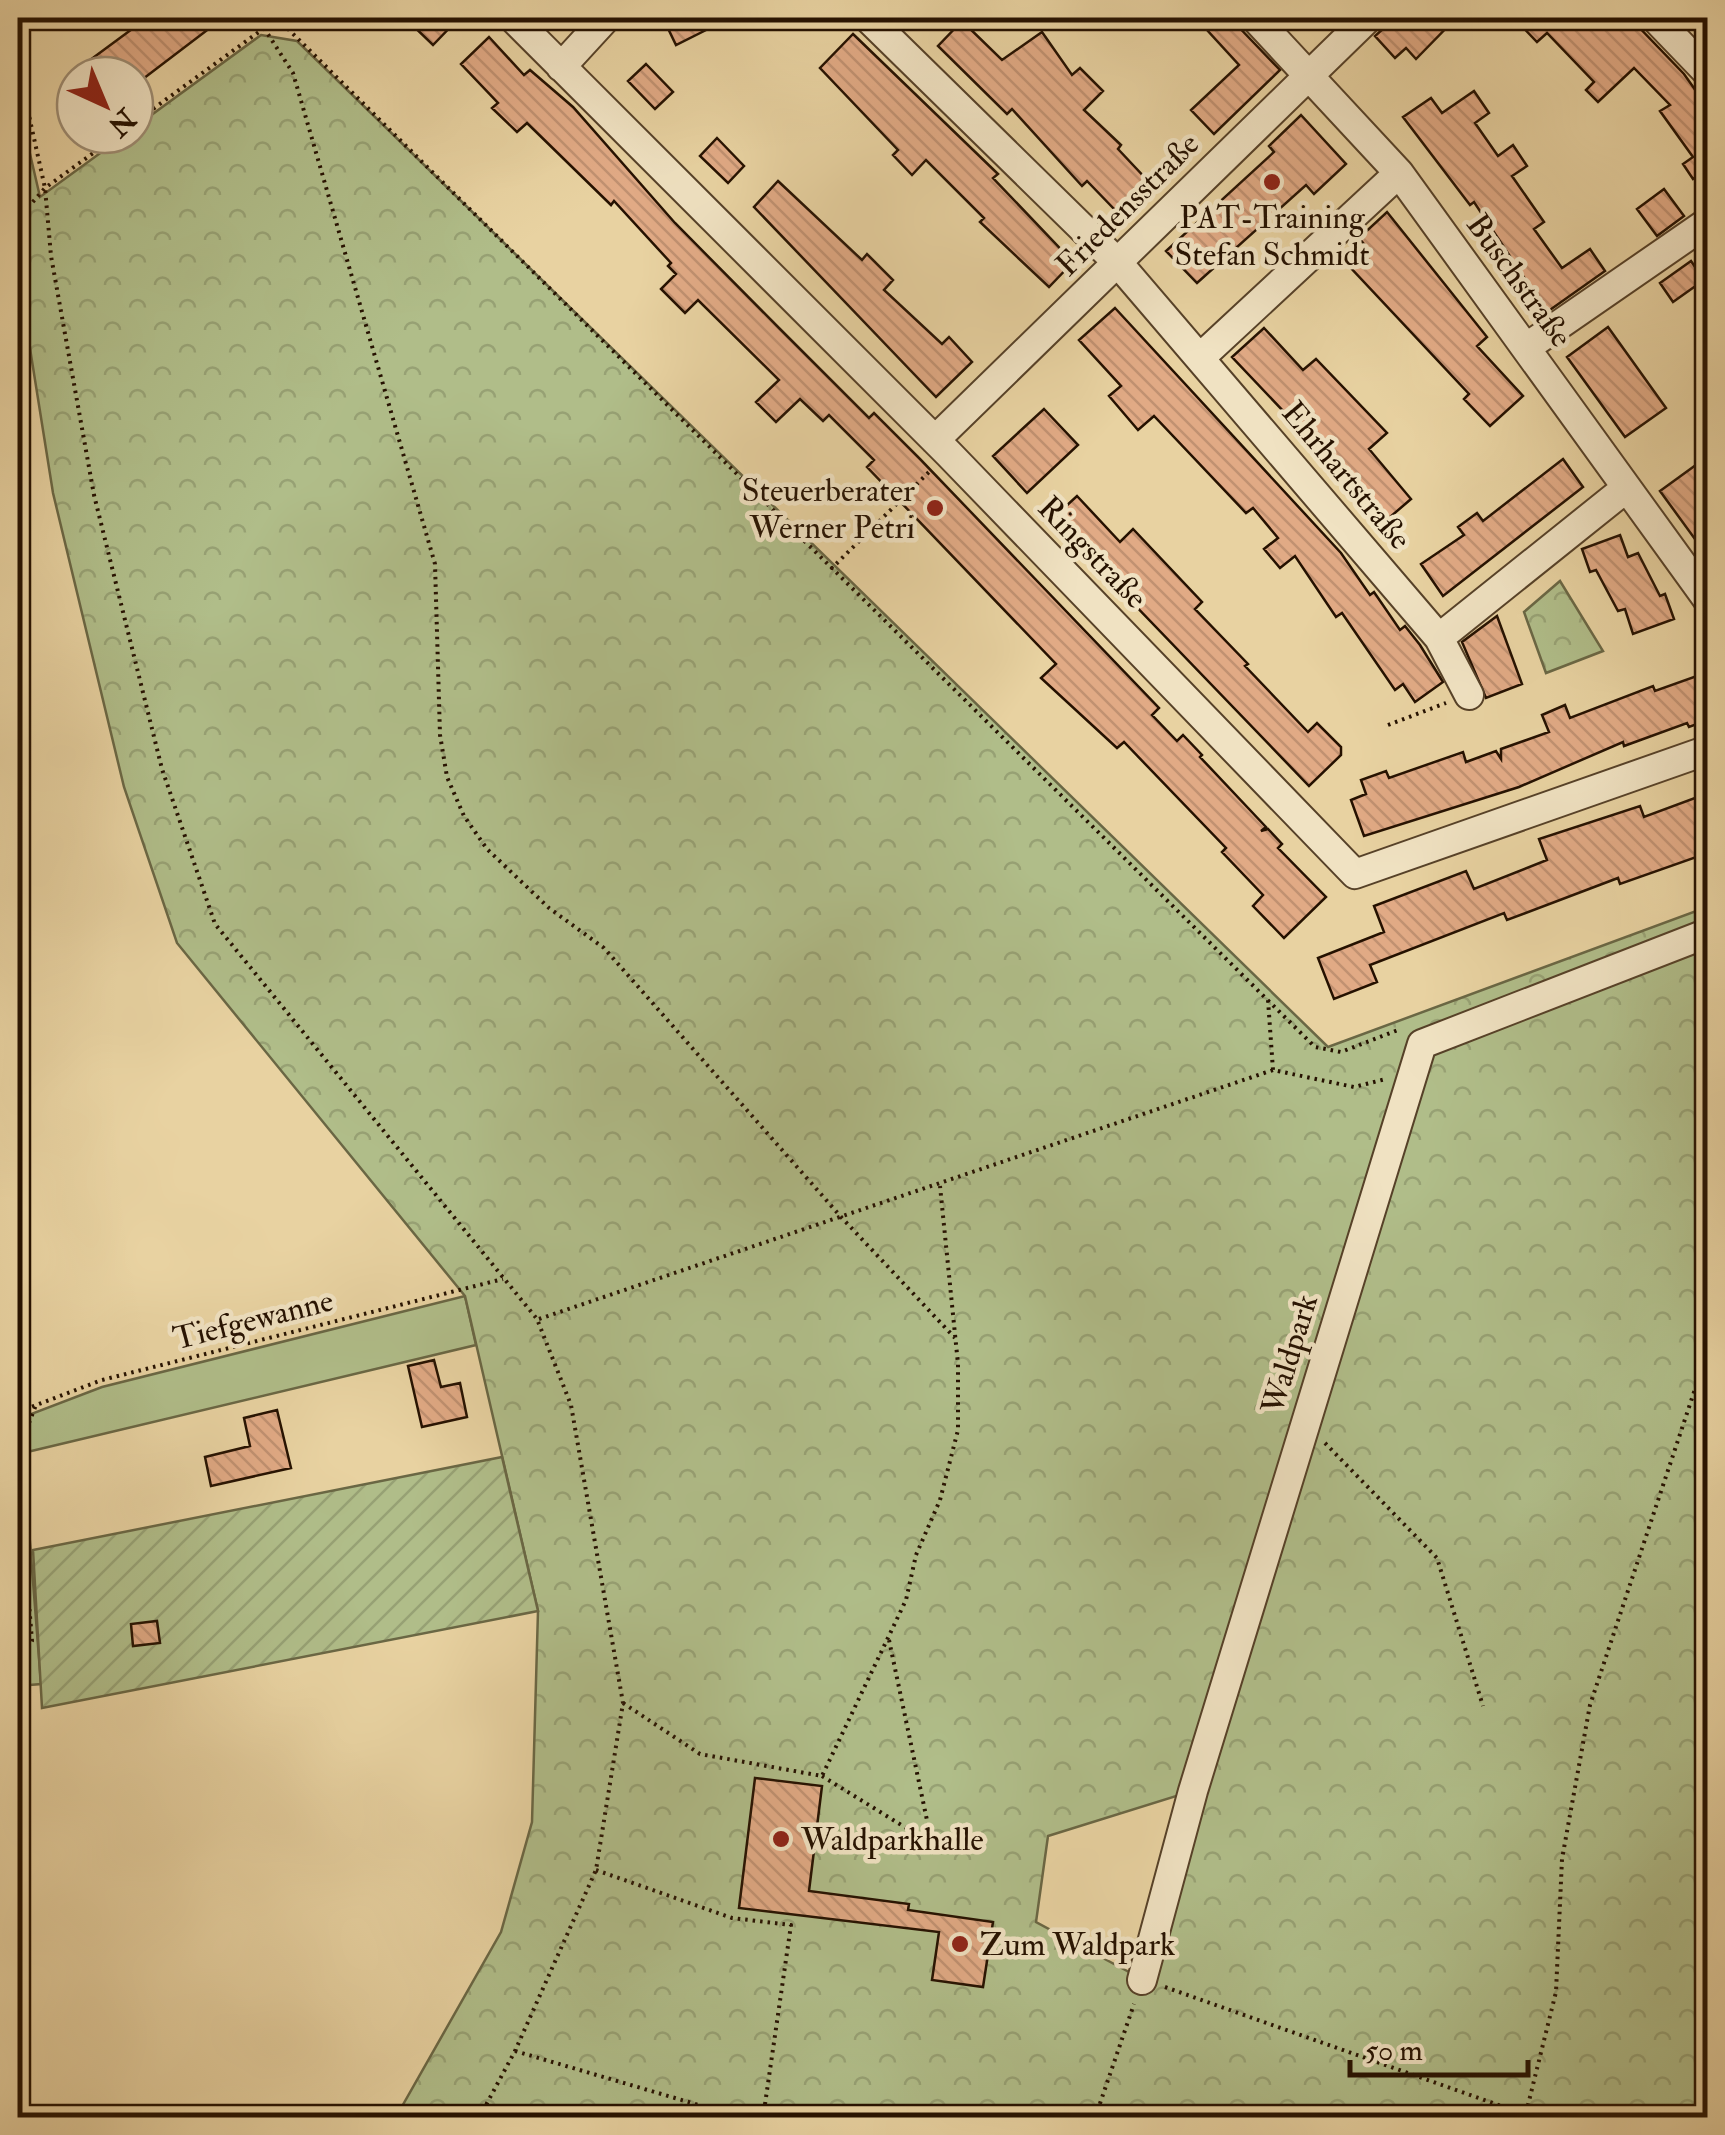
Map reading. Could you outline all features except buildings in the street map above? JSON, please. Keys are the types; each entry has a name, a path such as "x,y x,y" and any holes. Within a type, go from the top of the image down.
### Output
{"street":[{"name":"Ringstraße","path":"514,18 942,446 1356,874 1708,750"},
{"path":"561,66 606,18"},
{"name":"Ehrhartstraße","path":"868,18 1118,263 1439,638 1470,695"},
{"name":"Buschstraße","path":"1255,18 1398,173 1708,600"},
{"name":"Friedensstraße","path":"942,446 1118,263 1368,18"},
{"path":"1656,18 1708,73"},
{"path":"1201,358 1398,173"},
{"path":"1527,347 1708,222"},
{"path":"1439,638 1624,489"},
{"name":"Waldpark","path":"1142,1980 1193,1791 1422,1044 1708,933"}],"path":[{"path":"155,107 278,18 1315,1047 1329,1052 1414,1024"},
{"path":"264,28 293,72 435,564 440,735 447,777 464,816 487,850 549,908 604,948 842,1218 956,1338"},
{"path":"18,66 45,188 50,256 94,495 162,770 215,924 502,1280 538,1319 572,1405 623,1703 596,1870 514,2051 479,2118"},
{"path":"18,219 45,188 90,155"},
{"path":"831,569 942,446"},
{"path":"1388,725 1470,695"},
{"path":"1268,999 1273,1070"},
{"path":"538,1319 940,1186 1273,1070 1354,1087 1414,1071"},
{"path":"822,1776 906,1600 916,1555 940,1500 958,1430 956,1338 940,1186"},
{"name":"Tiefgewanne","path":"18,1412 102,1380 502,1280"},
{"path":"1526,2113 1556,1992 1562,1860 1590,1705 1708,1350"},
{"path":"18,1451 36,1405"},
{"path":"1305,1422 1437,1558 1483,1706"},
{"path":"18,1467 32,1641 18,1667"},
{"path":"623,1703 700,1754 822,1776 932,1844 889,1640"},
{"path":"596,1870 732,1918 792,1925 763,2118"},
{"path":"1095,2118 1142,1980 1536,2118"},
{"path":"514,2051 743,2118"}],"green space":[{"path":"261,35 297,41 1328,1047 1707,907 1707,2117 396,2117 501,1932 532,1822 538,1611 465,1296 177,943 124,787 53,493 18,273 18,102 40,197 98,155 155,155 155,112","holes":["1192,1791 1142,1979 1036,1922 1048,1836"]},
{"path":"1560,581 1603,651 1546,673 1524,612"},
{"path":"465,1296 476,1345 23,1453 41,1684 18,1686 18,1656 25,1640 18,1538 18,1419 102,1387"},
{"path":"502,1457 538,1611 42,1708 33,1550"}],"place":[{"name":"PAT-Training Stefan Schmidt","path":"1272,182"},
{"name":"Steuerberater Werner Petri","path":"935,508"},
{"name":"Waldparkhalle","path":"781,1839"},
{"name":"Zum Waldpark","path":"960,1944"}]}
